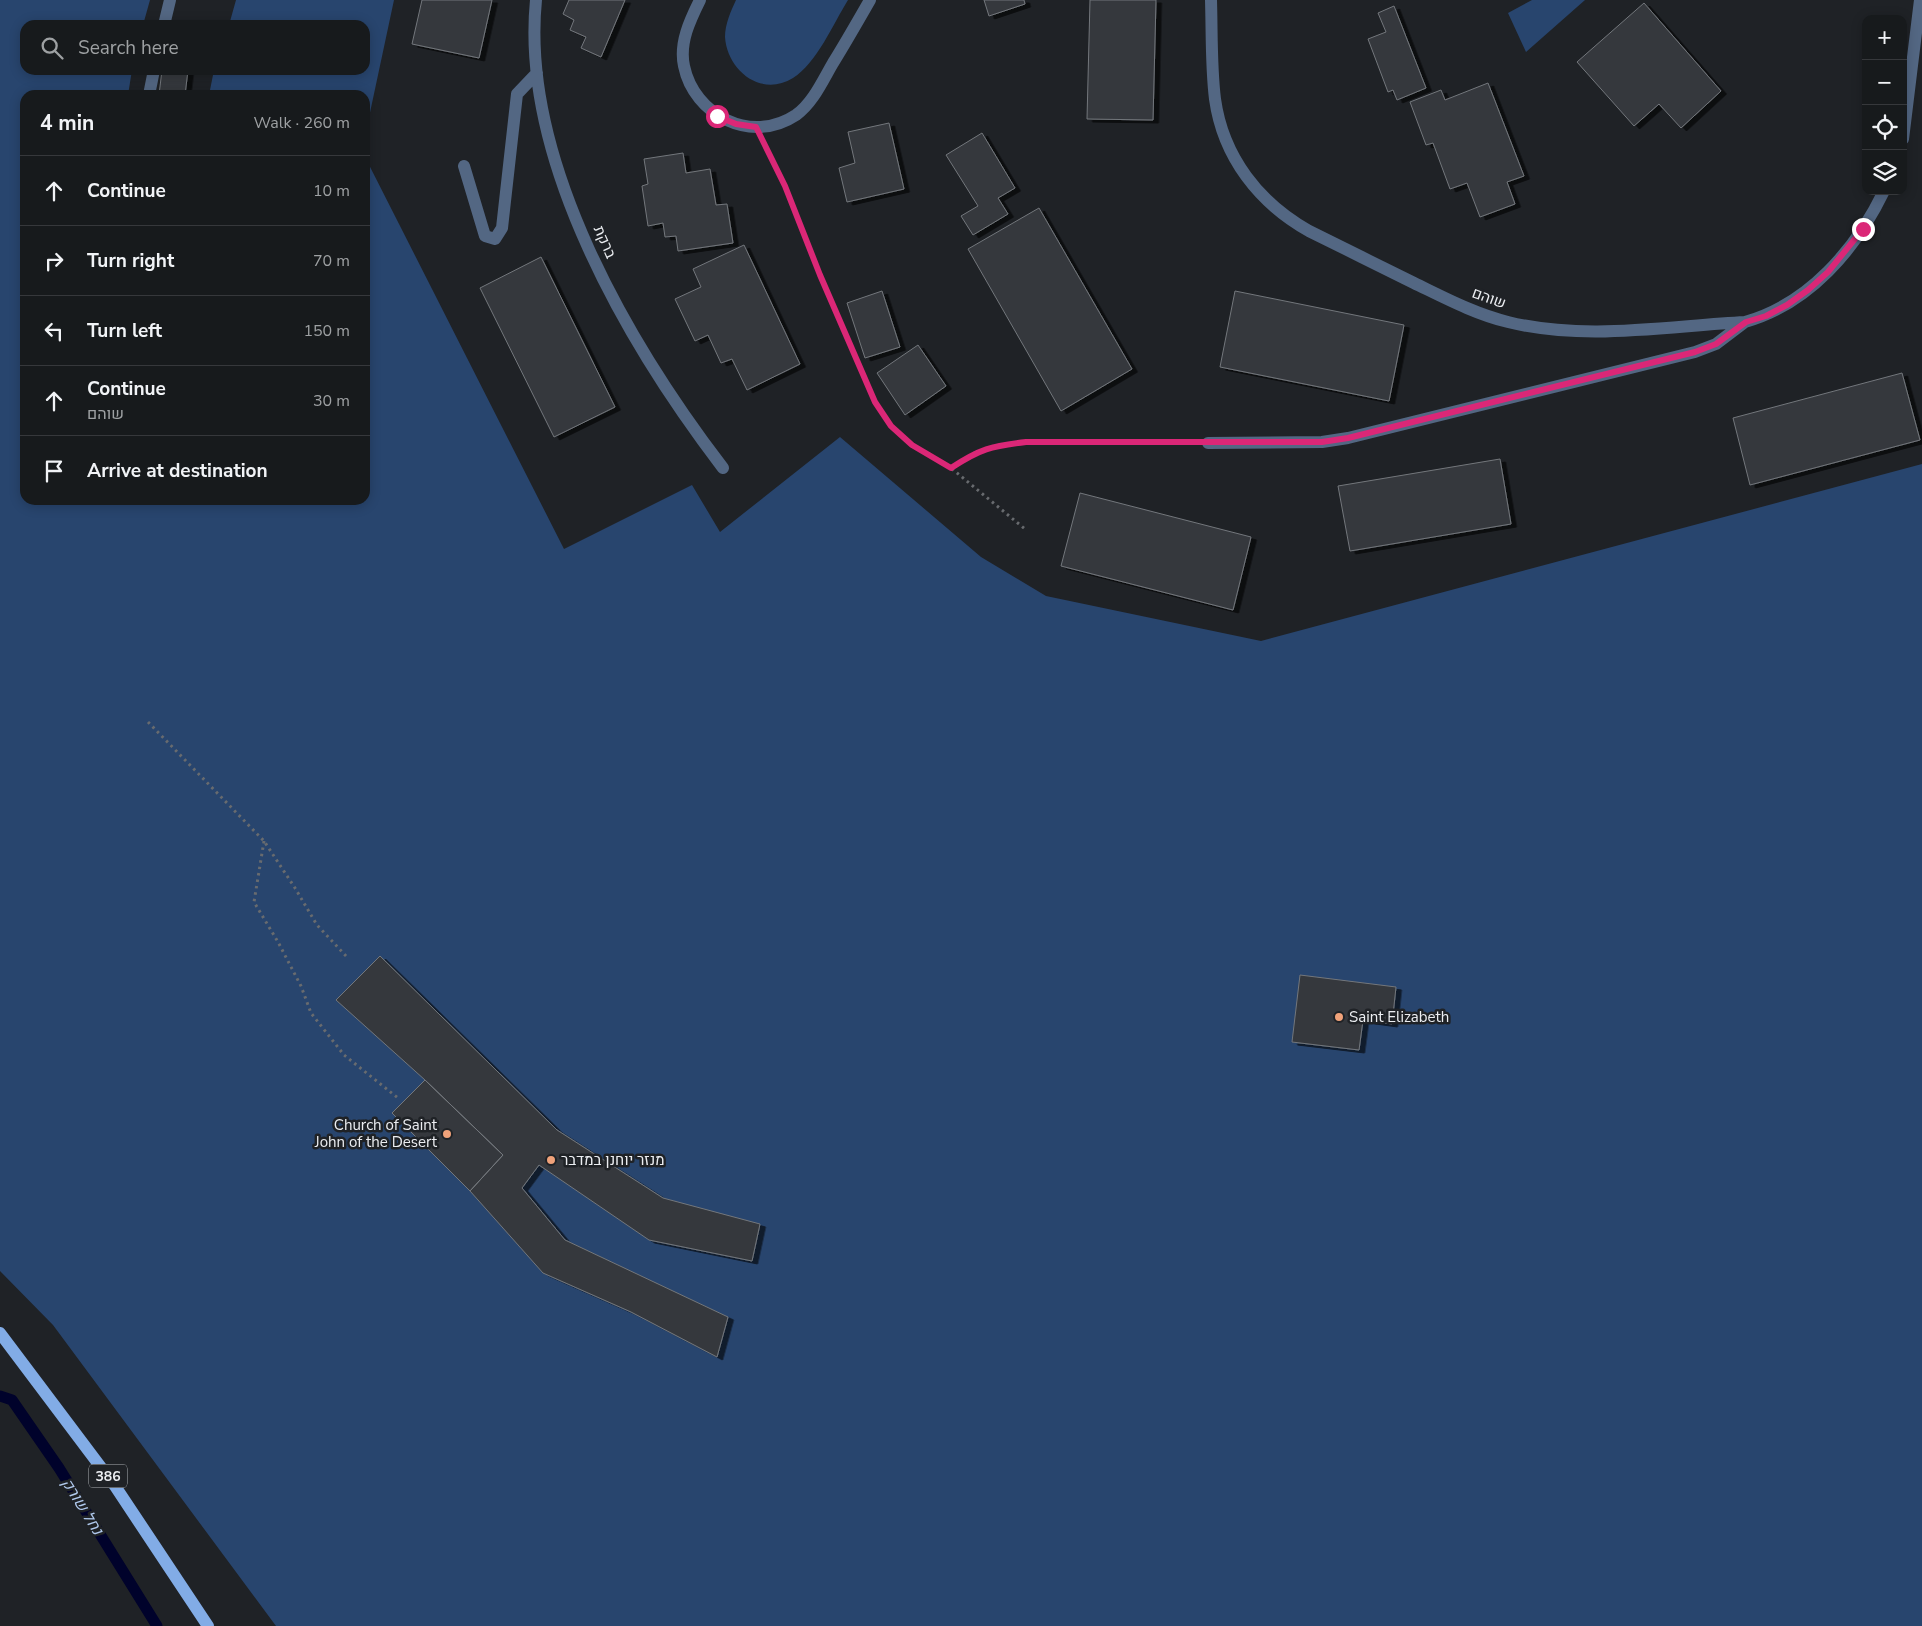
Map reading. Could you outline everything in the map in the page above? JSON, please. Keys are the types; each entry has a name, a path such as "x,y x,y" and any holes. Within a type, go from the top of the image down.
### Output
{"main road":[{"name":"386","path":"0,1332 115,1486 208,1626"}],"street":[{"path":"165,20 170,0"},
{"name":"ברקת","path":"536,0 534,29 537,73 543,110 559,169 579,223 626,322 661,380 723,468"},
{"path":"700,0 684,40 683,64 689,85 701,103 717,116 736,124 756,127 777,124 796,114 813,97 870,0"},
{"name":"שוהם","path":"1211,0 1216,101 1226,138 1253,186 1289,220 1479,314 1508,322 1568,330 1597,331 1746,322 1766,316 1787,305 1828,272 1863,229 1882,195"},
{"path":"1907,123 1916,87 1920,0"},
{"path":"464,166 485,236 494,239 502,228 517,94 537,73"},
{"path":"150,90 153,75"},
{"path":"1208,443 1322,442 1348,438 1695,352 1716,344 1746,322"}],"path":[{"path":"756,127 785,186 814,260 875,402 891,426 912,445 951,468 1025,529"},
{"path":"951,468 972,454 994,446 1026,442 1208,443"},
{"path":"148,722 264,841 317,925 347,957"},
{"path":"264,841 254,902 296,977 311,1013 344,1055 398,1098"}],"shaded area":[{"path":"0,0 150,0 144,20 20,20 20,75 131,75 129,90 20,90 20,505 370,505 370,167 564,549 692,485 720,532 840,437 981,557 1046,596 1261,641 1922,464 1922,1626 276,1626 53,1325 0,1271"},
{"path":"236,0 394,0 370,113 370,90 210,90 213,75 370,75 370,20 230,20"},
{"path":"736,0 848,0 810,63 793,78 769,85 758,83 739,70 727,49 726,27"},
{"path":"1532,0 1585,0 1526,52 1508,13"}],"building":[{"path":"422,0 492,0 479,58 412,44"},
{"path":"569,0 625,0 601,57 581,48 586,37 570,30 574,20 563,14"},
{"path":"984,0 1024,0 1025,4 989,16"},
{"path":"1090,0 1156,0 1153,120 1087,119"},
{"path":"1644,3 1721,91 1681,128 1659,104 1634,126 1577,62"},
{"path":"1394,6 1426,88 1397,100 1393,90 1388,92 1368,39 1386,32 1378,13"},
{"path":"161,75 187,75 186,90 160,90"},
{"path":"1488,83 1524,176 1507,182 1515,204 1480,217 1467,183 1450,189 1433,143 1426,145 1410,102 1441,90 1445,100"},
{"path":"889,123 904,189 847,202 839,168 855,163 848,132"},
{"path":"982,133 1015,188 998,198 1008,214 973,235 961,216 978,206 946,155"},
{"path":"683,153 686,173 710,169 716,205 727,204 733,243 678,251 676,236 665,237 663,223 648,226 642,186 648,184 644,159"},
{"path":"1039,208 1132,369 1061,411 968,249"},
{"path":"744,245 800,364 747,390 732,359 721,363 708,335 695,341 675,299 701,287 693,269"},
{"path":"541,257 615,407 554,437 480,288"},
{"path":"882,291 900,347 865,358 847,303"},
{"path":"1235,291 1404,325 1389,401 1220,367"},
{"path":"918,345 946,386 905,415 877,373"},
{"path":"1902,373 1920,440 1750,485 1733,418"},
{"path":"1500,459 1511,524 1350,551 1338,486"},
{"path":"1080,493 1251,537 1233,610 1061,566"},
{"name":"מנזר יוחנן במדבר","path":"380,956 557,1130 663,1198 760,1224 752,1261 649,1240 539,1165 522,1188 565,1240 728,1317 717,1357 631,1312 543,1273 470,1191 503,1155 425,1080 336,1000"},
{"path":"1300,975 1396,987 1392,1024 1363,1020 1359,1050 1292,1042"},
{"name":"Church of Saint John of the Desert","path":"425,1080 503,1155 470,1191 392,1113"}],"waterway":[{"name":"נחל שורק","path":"0,1396 12,1400 59,1468 157,1626"}],"place":[{"name":"Saint Elizabeth","path":"1339,1017"},
{"name":"Church of Saint John of the Desert","path":"447,1134"},
{"name":"מנזר יוחנן במדבר","path":"551,1160"}],"route":[{"path":"717,116 736,124 756,127 785,186 820,275 875,402 891,426 912,445 951,468 972,454 994,446 1026,442 1322,442 1348,438 1695,352 1716,344 1746,322 1766,316 1787,305 1808,290 1828,272 1863,229"}]}
